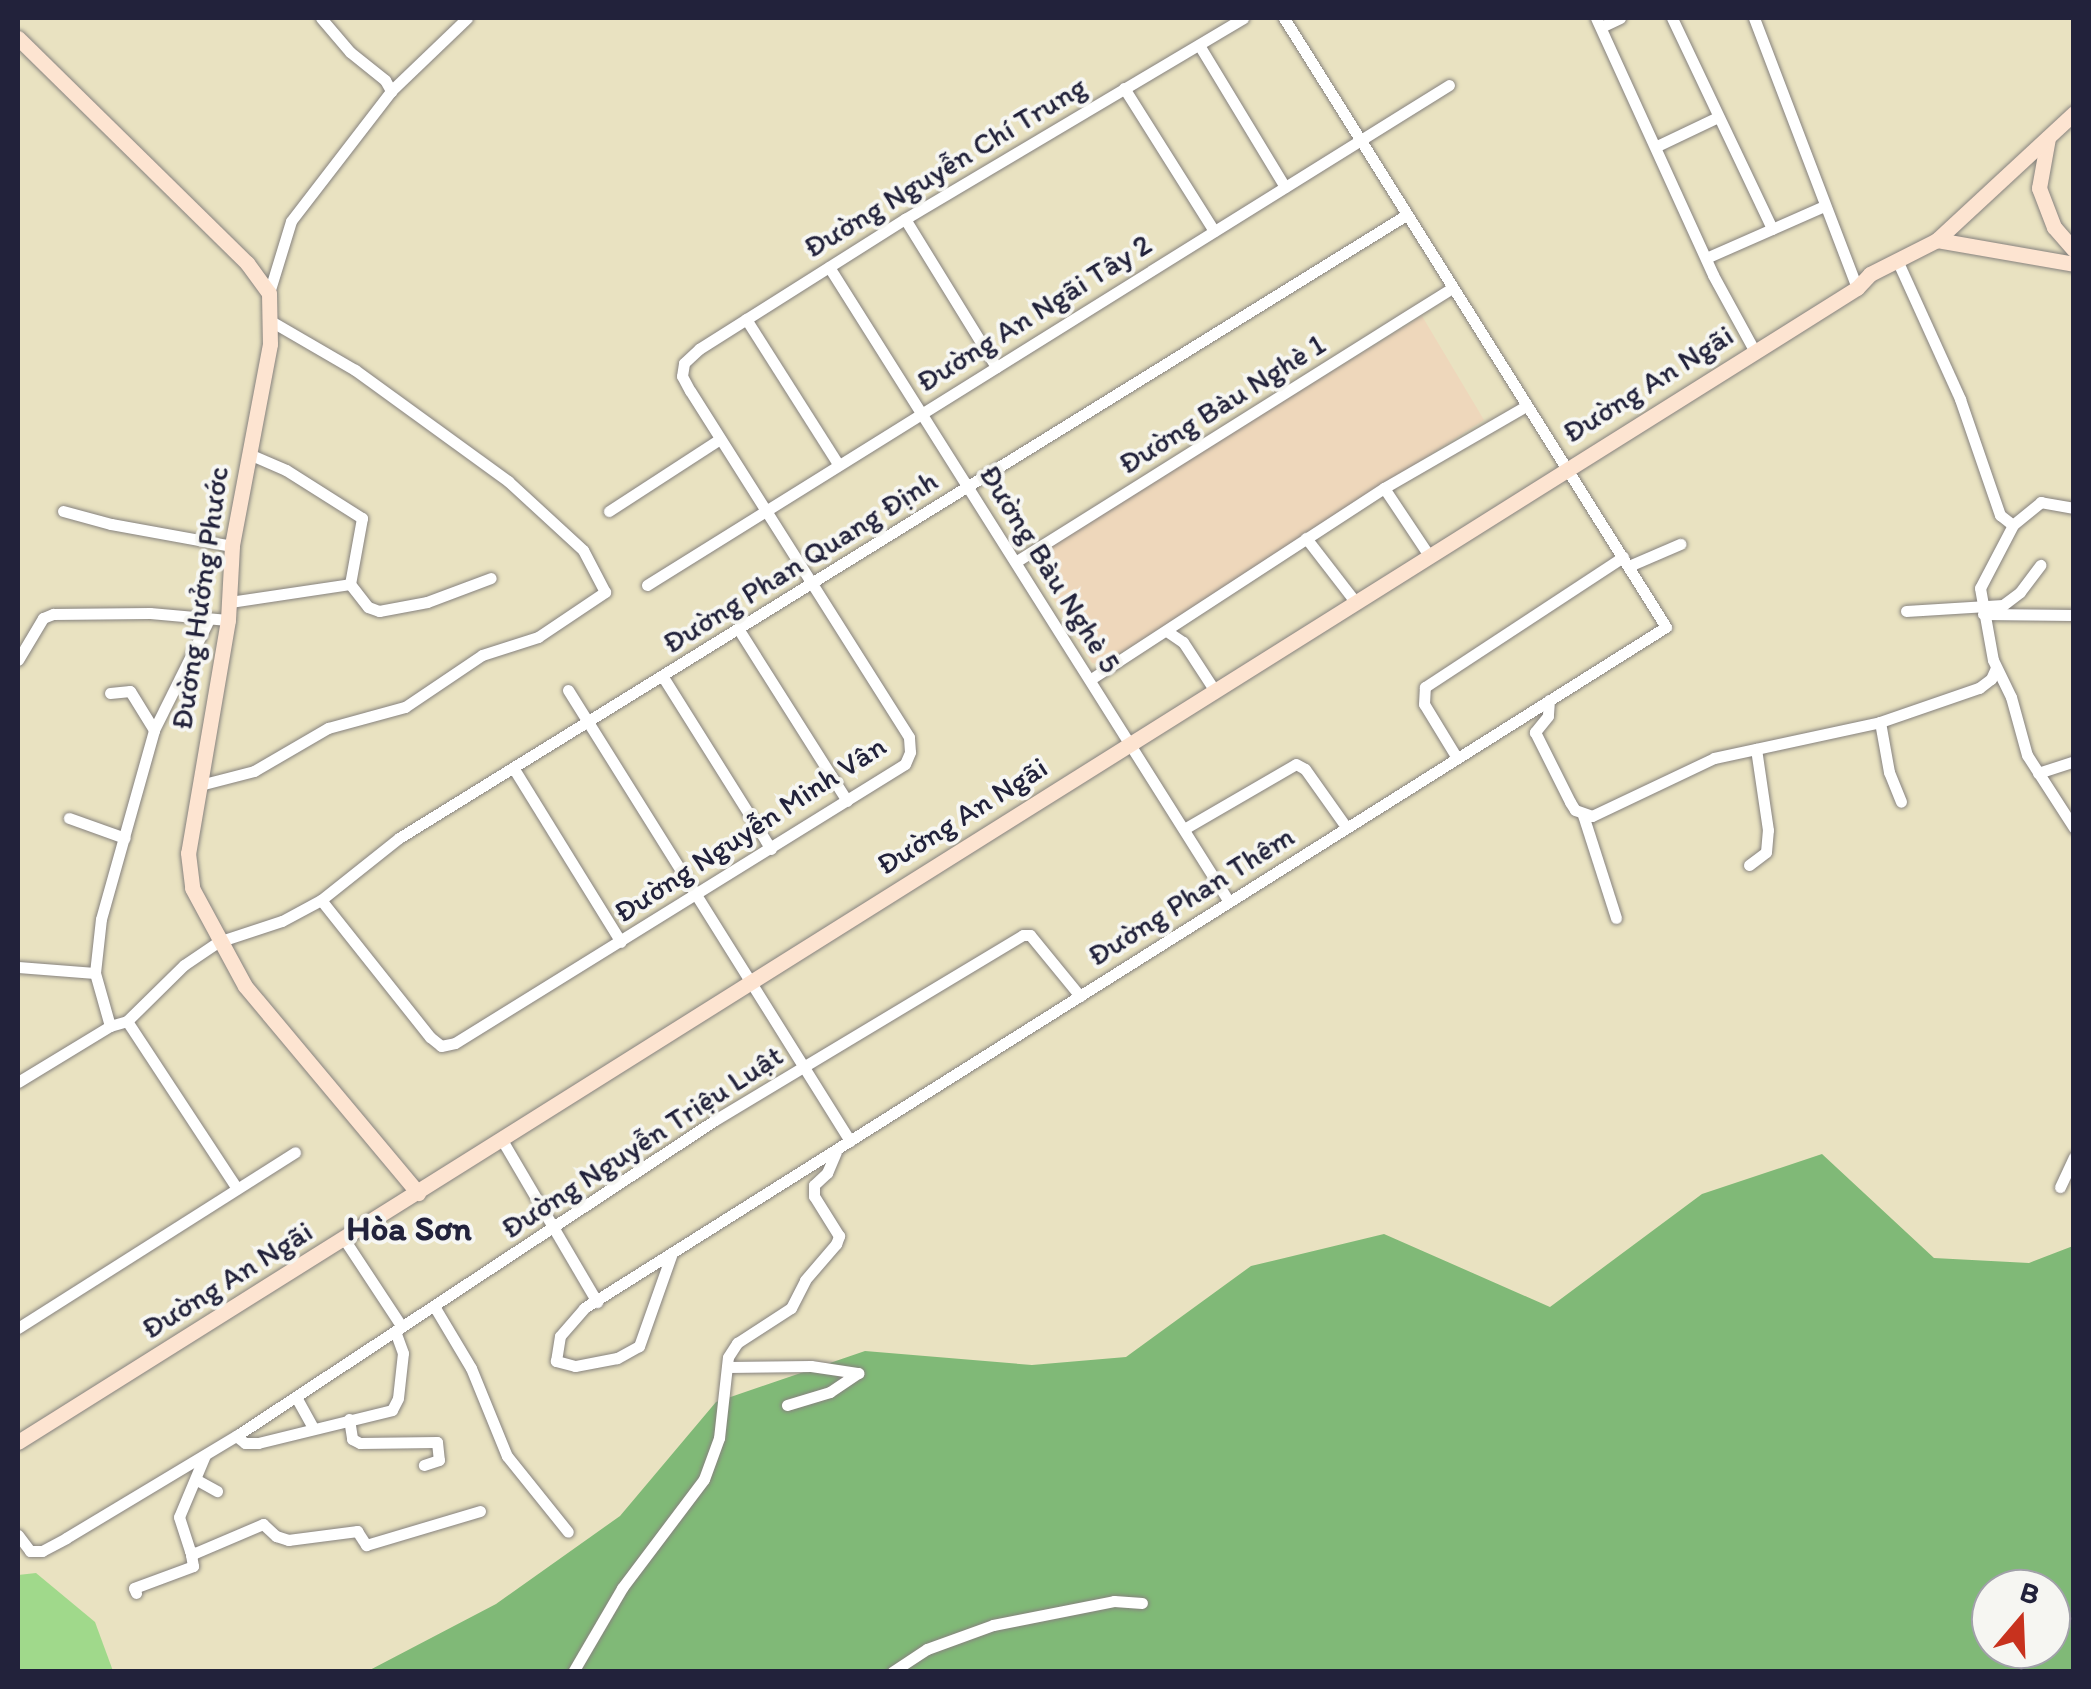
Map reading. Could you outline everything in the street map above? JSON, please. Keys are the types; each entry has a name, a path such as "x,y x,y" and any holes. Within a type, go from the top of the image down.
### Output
{"main road":[{"path":"18,38 247,262 268,293"},
{"name":"Đường An Ngãi","path":"18,1442 344,1240 1213,688 1857,288 1870,274 1937,240 2074,113"},
{"path":"2049,134 2039,188 2054,228 2074,250"},
{"path":"1937,240 2074,264"},
{"name":"Đường Hưởng Phước","path":"268,293 270,344 232,546 228,620 188,853 192,888 245,986 418,1193"}],"street":[{"path":"321,18 350,52 385,80 391,91"},
{"path":"268,293 291,221 391,91 467,18"},
{"name":"Đường Nguyễn Chí Trung","path":"682,369 699,349 828,267 1242,18"},
{"path":"1284,18 1566,468"},
{"path":"1620,18 1598,22 1706,258 1754,350"},
{"path":"1672,18 1772,229"},
{"path":"1754,18 1857,288"},
{"path":"1199,45 1284,188"},
{"name":"Đường An Ngãi Tây 2","path":"647,585 1449,85"},
{"path":"1124,88 1214,231"},
{"path":"1657,146 1718,117"},
{"path":"1706,258 1824,206"},
{"name":"Đường Phan Quang Định","path":"127,1021 184,965 218,942 282,921 321,900 399,838 1406,215"},
{"path":"905,220 996,366"},
{"path":"1896,260 1960,399 2000,515 2013,525"},
{"name":"Đường Bàu Nghè 5","path":"828,267 1228,900"},
{"name":"Đường Bàu Nghè 1","path":"1017,561 1452,288"},
{"path":"746,319 838,464"},
{"path":"200,785 254,771 328,728 405,707 472,661 538,637 604,592 583,550 508,481 355,370 269,320"},
{"name":"Đường Nguyễn Minh Vân","path":"321,900 430,1038 441,1046 455,1043 904,764 910,752 909,737 684,382 682,369"},
{"path":"1091,679 1384,488 1526,406"},
{"path":"609,511 720,440"},
{"path":"249,454 300,478 362,518 364,524 350,563 350,584 368,607 379,611 443,598 491,578"},
{"name":"Đường Phan Thêm","path":"672,1253 639,1346 630,1354 575,1366 556,1361 560,1336 584,1308 1666,627 1566,468"},
{"path":"1384,488 1428,554"},
{"path":"2074,508 2041,502 2013,525 1984,576 1982,611 1996,668 2011,697 2027,755 2074,828"},
{"path":"63,511 110,524 232,546"},
{"path":"1306,538 1354,600"},
{"path":"1457,758 1424,704 1425,687 1626,562 1680,544"},
{"path":"1982,611 2003,605 2020,592 2040,565"},
{"path":"230,602 350,584"},
{"path":"18,660 43,618 53,614 114,612 228,620"},
{"path":"1906,612 2074,614"},
{"path":"110,1026 96,973 101,919 154,730 209,619"},
{"path":"740,630 847,801"},
{"path":"1168,632 1183,642 1213,688"},
{"path":"1583,815 1605,812 1682,770 1880,722 1978,688 1992,679 1996,668"},
{"path":"663,677 771,849"},
{"path":"568,690 753,980 850,1141"},
{"path":"110,693 130,691 154,730"},
{"path":"1535,732 1548,716 1549,700"},
{"path":"1524,716 1570,802 1583,815 1616,918"},
{"path":"1880,722 1889,772 1901,802"},
{"path":"1749,865 1762,858 1768,843 1768,813 1756,749"},
{"path":"2038,773 2074,761"},
{"path":"1184,829 1296,764 1305,769 1346,828"},
{"path":"514,768 621,942"},
{"path":"70,818 125,838"},
{"name":"Đường Nguyễn Triệu Luật","path":"18,1540 30,1551 51,1547 206,1455 715,1120 1022,934 1030,935 1080,996"},
{"path":"18,967 96,973"},
{"path":"18,1082 110,1026 127,1021 236,1187"},
{"path":"502,1140 597,1302"},
{"path":"18,1328 295,1152"},
{"path":"574,1672 622,1588 704,1479 720,1438 727,1367 737,1343 791,1308 805,1280 836,1244 839,1236 814,1196 814,1185 827,1173 836,1152"},
{"path":"2060,1187 2074,1157"},
{"path":"236,1436 258,1443 389,1411 396,1404 403,1347 399,1329 344,1240"},
{"path":"434,1306 471,1368 506,1456 568,1532"},
{"path":"727,1367 811,1366 858,1373 830,1392 787,1405"},
{"path":"296,1397 313,1428"},
{"path":"349,1420 352,1438 360,1443 437,1442 439,1460 424,1465"},
{"path":"195,1553 190,1551 179,1517 206,1455"},
{"path":"197,1480 217,1491"},
{"path":"136,1592 134,1588 193,1566 191,1555 262,1524 281,1539 352,1530 371,1544 480,1511"},
{"path":"892,1672 927,1650 993,1625 1114,1601 1142,1603"}],"shaded area":[{"path":"1422,316 1484,420 1102,665 1092,663 1033,565 1037,553"}],"green space":[{"path":"1822,1154 1934,1258 2029,1263 2073,1246 2073,1671 366,1672 496,1604 620,1516 716,1402 865,1351 1032,1365 1126,1357 1251,1266 1384,1234 1550,1307 1702,1194"},
{"path":"36,1573 95,1622 113,1671 18,1671 18,1575"}],"district":[{"name":"Hòa Sơn","path":"409,1228"}]}
